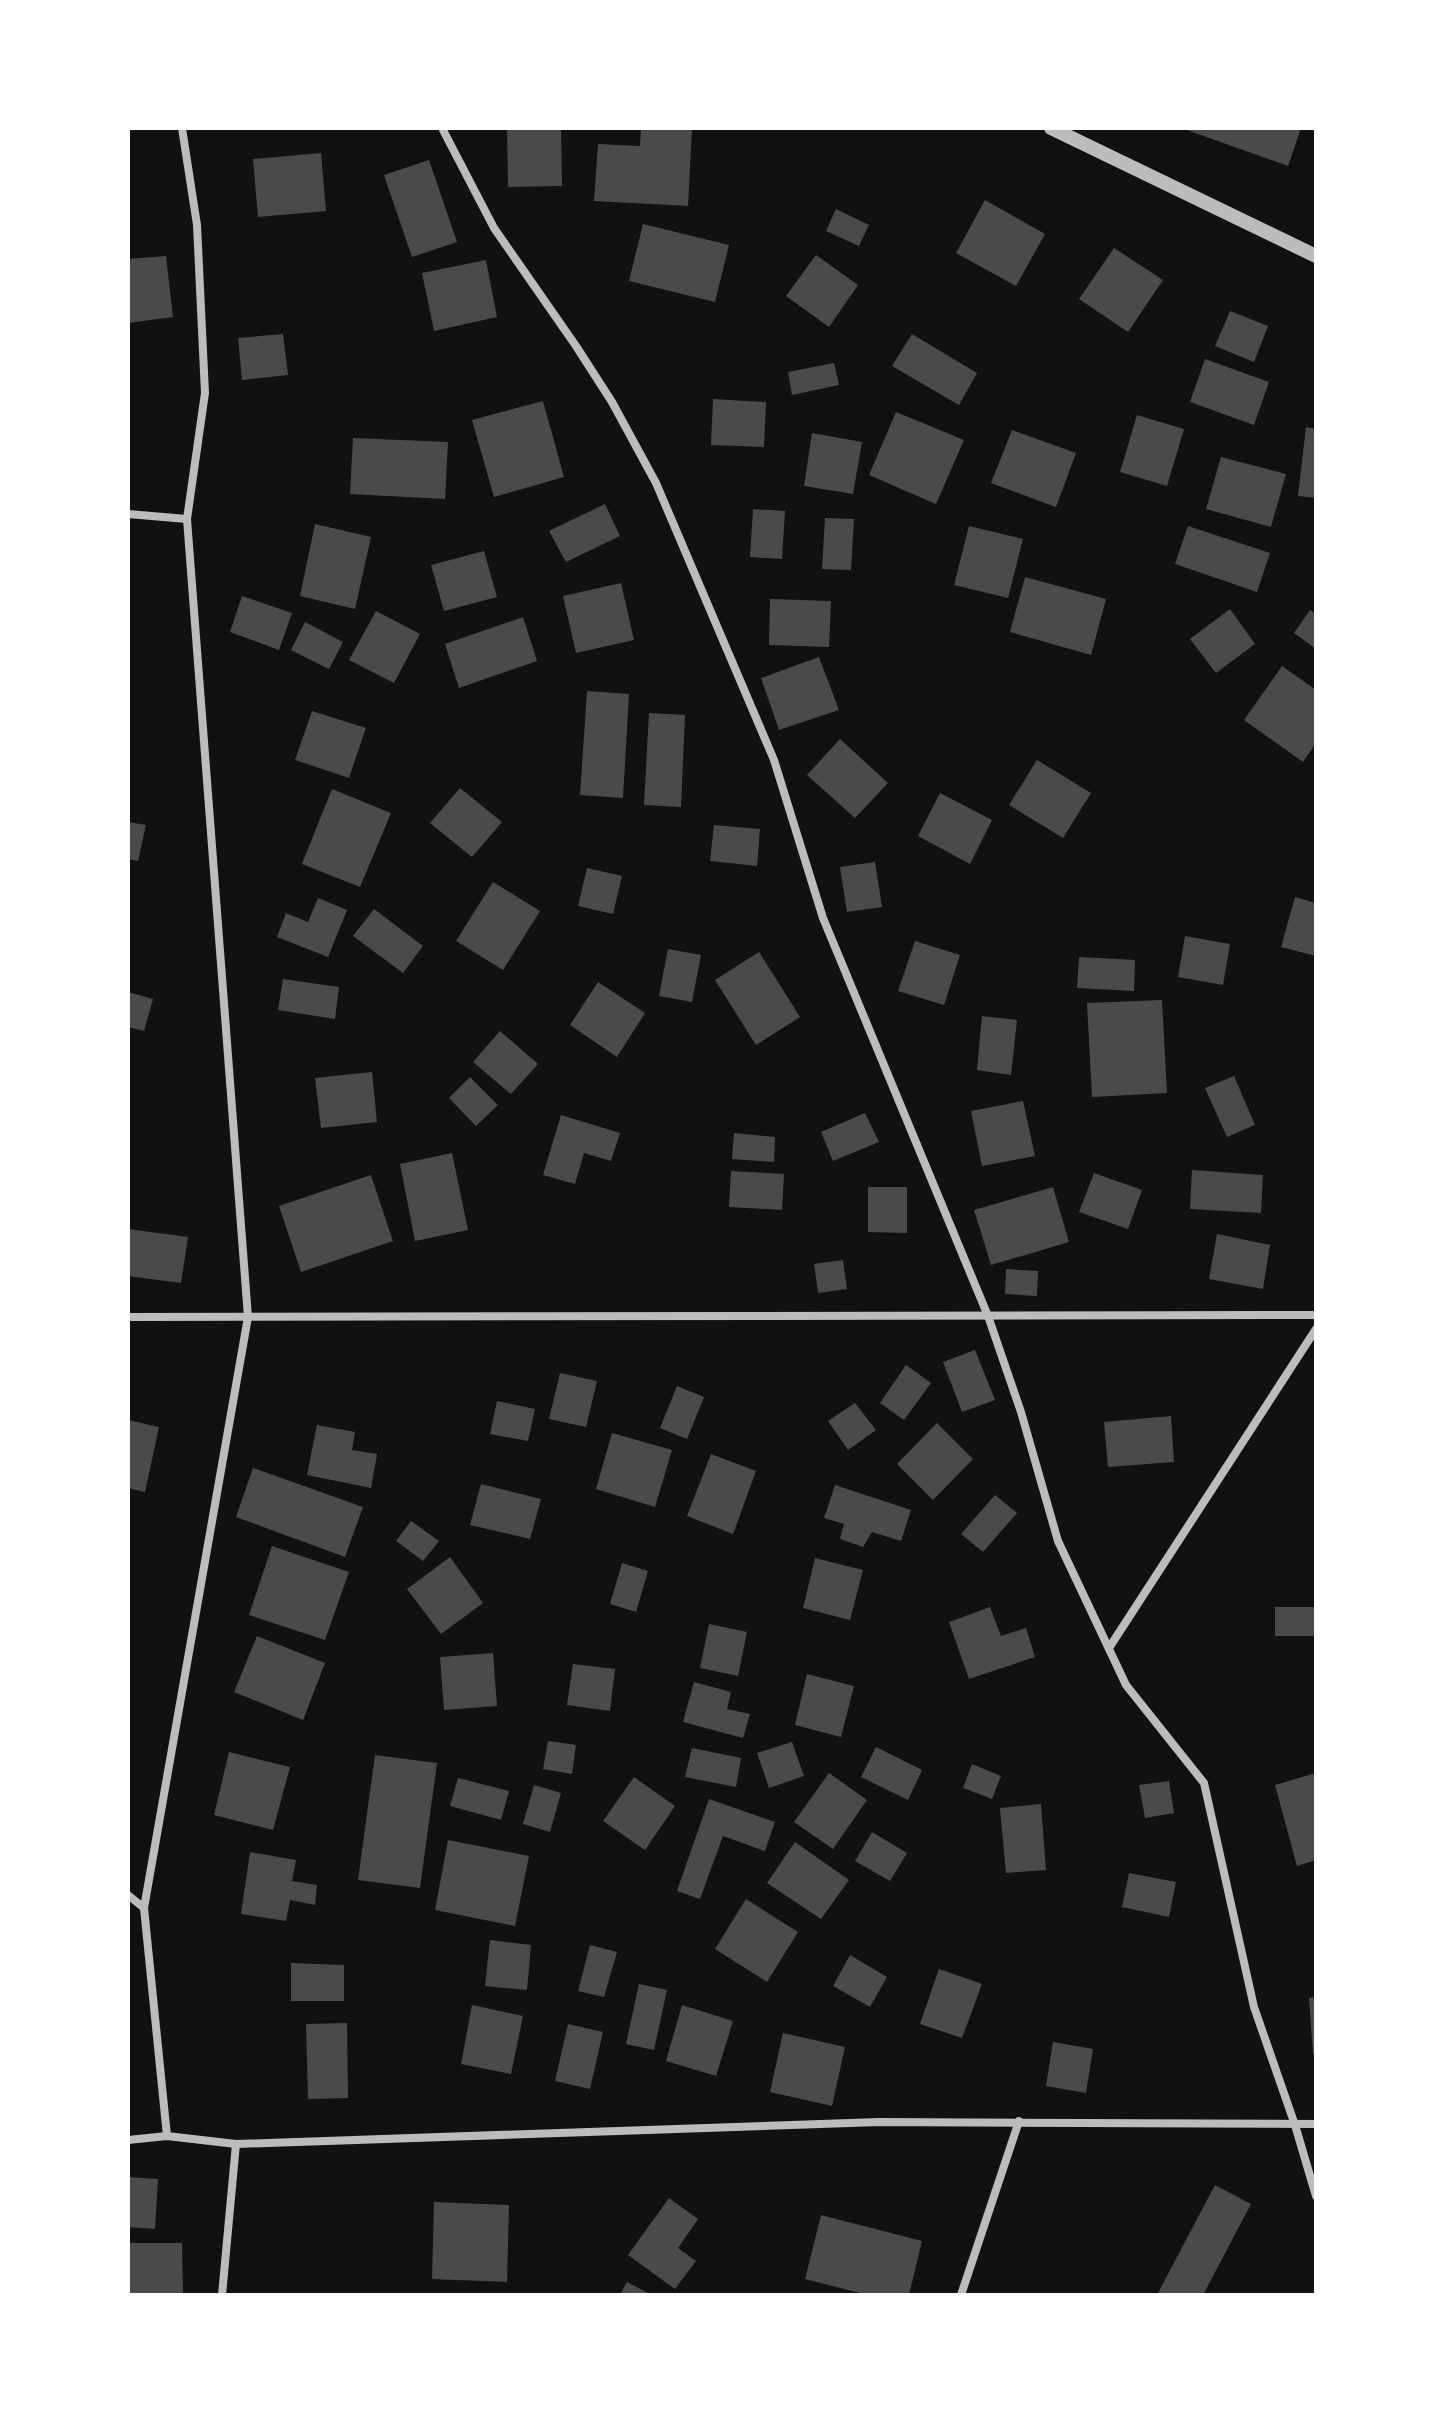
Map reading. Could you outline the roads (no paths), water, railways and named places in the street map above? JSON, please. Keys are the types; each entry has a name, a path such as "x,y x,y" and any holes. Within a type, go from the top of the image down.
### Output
{"street":[{"path":"167,2136 144,1908 248,1317 187,519 205,393 197,225 182,128"},
{"path":"442,128 494,228 583,357 656,483 774,760 823,918 988,1316 1021,1412 1058,1541 1126,1685 1204,1783 1254,2007 1316,2196"},
{"path":"1051,128 1316,256"},
{"path":"128,514 187,519"},
{"path":"128,1317 1316,1315"},
{"path":"1109,1648 1316,1329"},
{"path":"128,1895 144,1908"},
{"path":"961,2295 1019,2121"},
{"path":"128,2140 167,2136 236,2144 879,2122 1316,2124"},
{"path":"222,2295 236,2144"}]}
